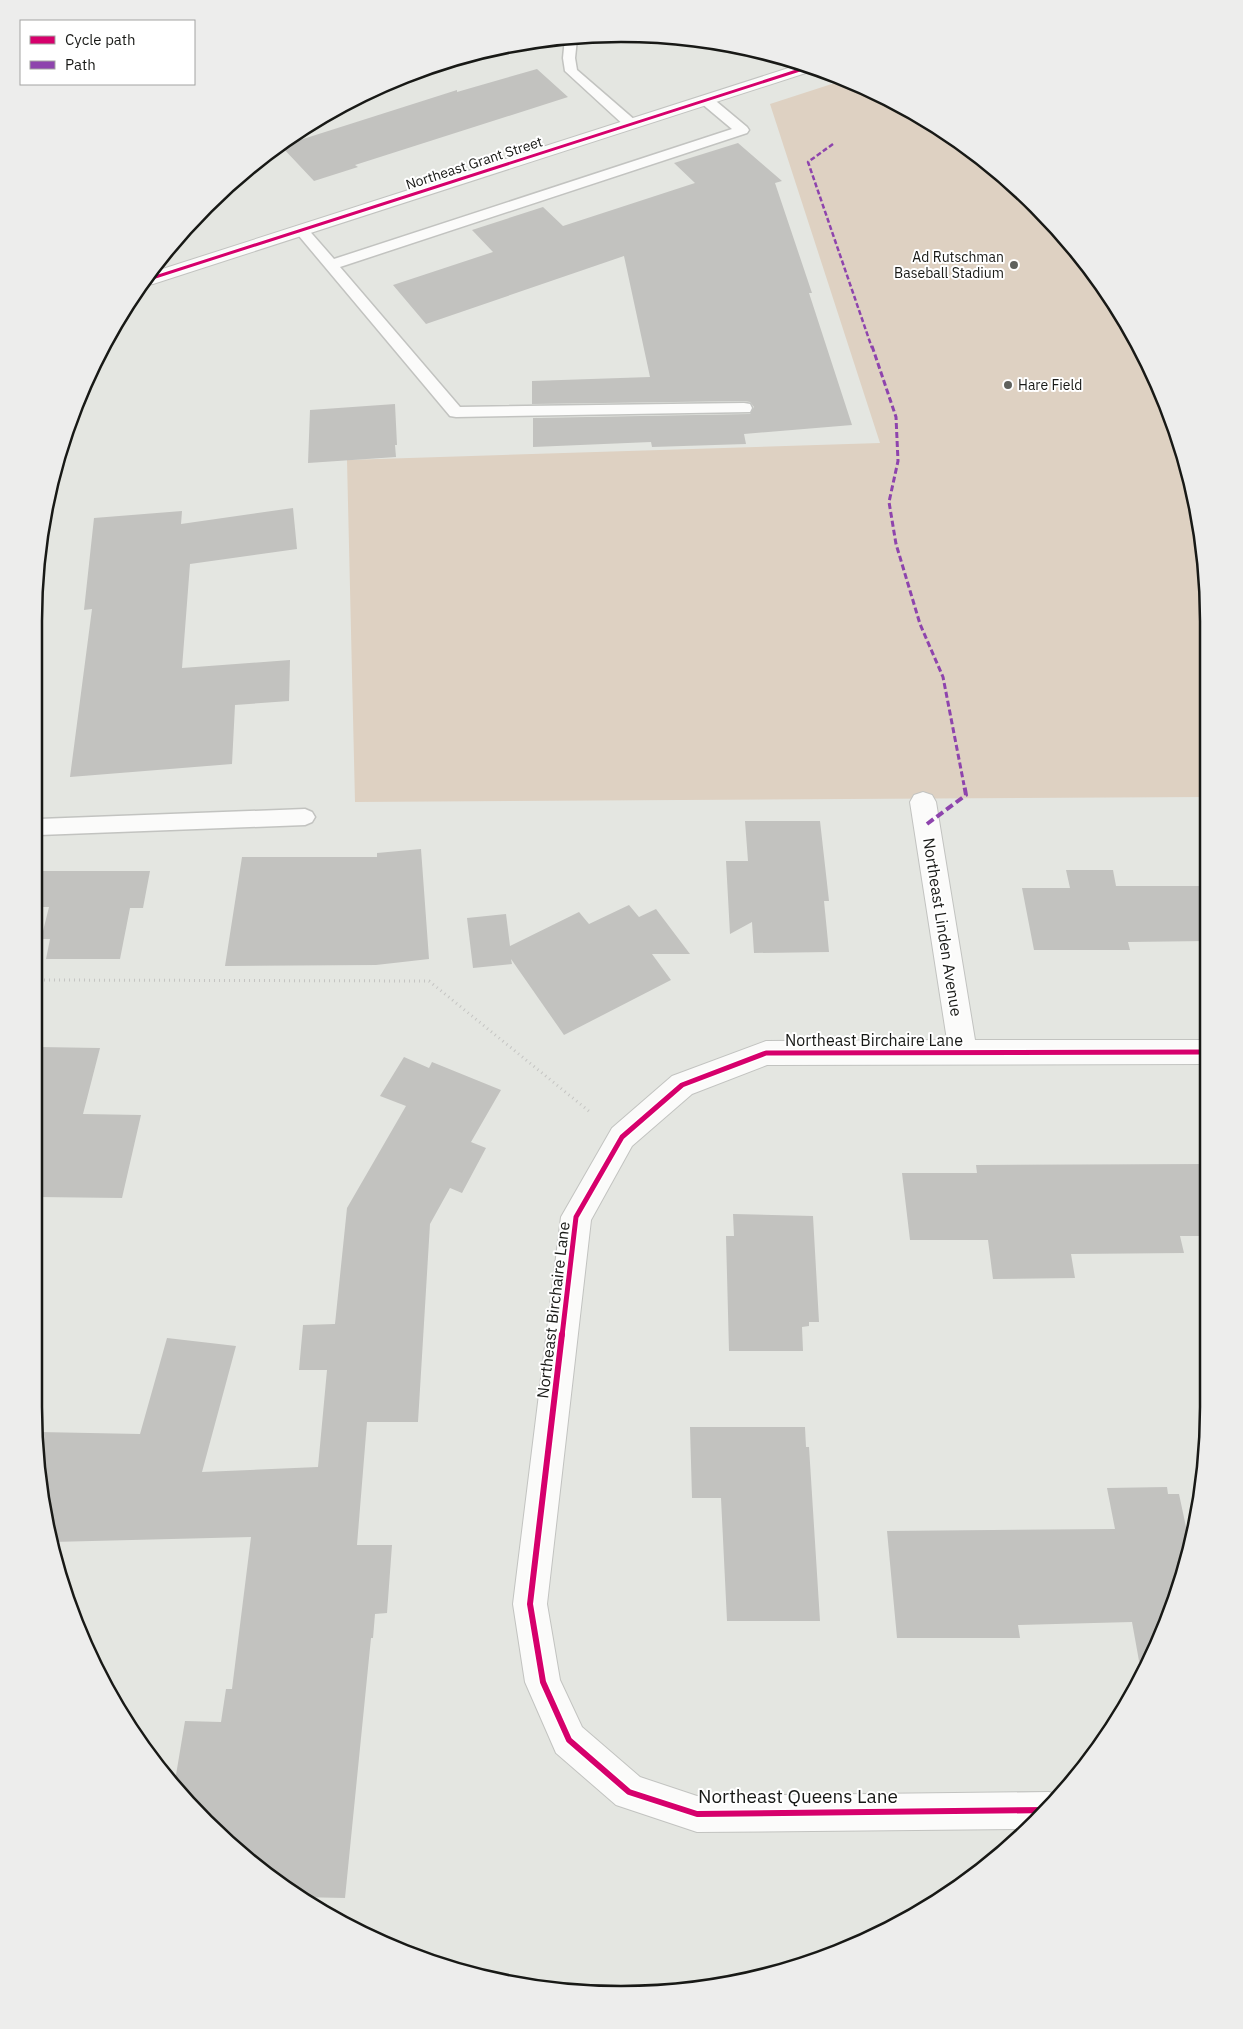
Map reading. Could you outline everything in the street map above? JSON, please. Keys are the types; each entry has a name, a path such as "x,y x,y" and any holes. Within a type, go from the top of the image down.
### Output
{"street":[{"name":"Northeast Grant Street","path":"157,277 799,70"},
{"name":"Northeast Linden Avenue","path":"923,802 963,1052"},
{"name":"Northeast Birchaire Lane","path":"569,1740 543,1682 530,1604 576,1217 622,1137 682,1085 766,1053 1200,1052"},
{"name":"Northeast Queens Lane","path":"569,1740 629,1792 697,1814 1037,1810"}],"lane":[{"path":"570,45 568,58 571,70 632,124"},
{"path":"330,265 742,130 706,100"},
{"path":"301,230 456,412 744,408"},
{"path":"42,827 305,817"}],"path":[{"path":"42,980 430,982 622,1137"}],"shaded area":[{"name":"Hare Field","path":"834,83 878,102 943,140 974,162 1031,212 1081,269 1123,332 1141,365 1170,435 1181,472 1196,546 1200,622 1200,797 355,802 347,460 880,443 770,104"}],"building":[{"path":"537,69 568,97 355,165 358,167 314,181 285,150 300,140 457,90 457,92"},
{"path":"738,143 782,181 775,183 812,293 809,293 852,425 744,434 746,444 652,447 651,442 533,447 533,418 750,414 754,407 750,402 744,401 532,404 532,381 650,377 624,256 426,324 393,285 493,252 472,230 543,207 563,226 695,183 674,163"},
{"path":"395,404 396,457 308,463 310,410"},
{"path":"293,508 297,549 190,564 182,668 290,660 289,701 235,705 232,764 70,777 92,609 84,610 94,518 182,511 181,524"},
{"path":"745,821 820,821 829,901 824,901 829,952 754,953 752,922 730,934 726,861 748,861"},
{"path":"421,849 429,959 376,965 225,966 242,857 377,857 377,853"},
{"path":"1066,870 1113,870 1116,886 1200,886 1200,941 1128,942 1130,950 1034,950 1022,888 1070,888"},
{"path":"42,871 150,871 143,908 130,908 120,959 46,959 50,939 42,939 42,935 49,907 42,907"},
{"path":"629,905 639,917 656,909 690,954 652,954 671,980 564,1035 511,959 512,964 473,968 467,918 506,914 510,946 579,912 589,924"},
{"path":"42,1047 100,1048 83,1114 141,1115 122,1198 42,1197"},
{"path":"404,1057 429,1068 432,1062 501,1090 471,1142 486,1148 462,1193 450,1188 430,1224 418,1422 367,1422 357,1545 392,1545 387,1613 375,1614 373,1638 371,1638 345,1898 313,1897 269,1867 240,1843 212,1817 176,1777 185,1721 221,1722 226,1689 232,1689 251,1537 59,1542 47,1483 43,1432 140,1434 167,1338 236,1346 202,1472 318,1467 327,1370 299,1370 303,1325 335,1324 347,1208 406,1106 380,1096"},
{"path":"1200,1164 1200,1236 1180,1236 1184,1253 1071,1254 1075,1278 993,1279 988,1240 910,1240 902,1173 977,1173 976,1165"},
{"path":"733,1214 813,1216 819,1322 809,1322 809,1326 802,1327 803,1351 729,1351 726,1236 734,1236"},
{"path":"690,1427 805,1427 806,1447 809,1447 820,1621 727,1621 721,1498 692,1498"},
{"path":"1167,1487 1168,1494 1179,1494 1187,1530 1170,1594 1140,1666 1132,1622 1018,1625 1020,1638 897,1638 887,1531 1115,1529 1107,1488"}],"marked path":[{"path":"833,144 808,162 896,417 898,461 889,502 896,544 920,624 943,677 966,795 927,824"}],"cycle path":[{"path":"157,277 799,70"},
{"path":"1037,1810 697,1814 629,1792 569,1740 543,1682 530,1604 576,1217 622,1137 682,1085 766,1053 1200,1052"}],"place":[{"name":"Ad Rutschman Baseball Stadium","path":"1014,265"},
{"name":"Hare Field","path":"1008,385"}]}
